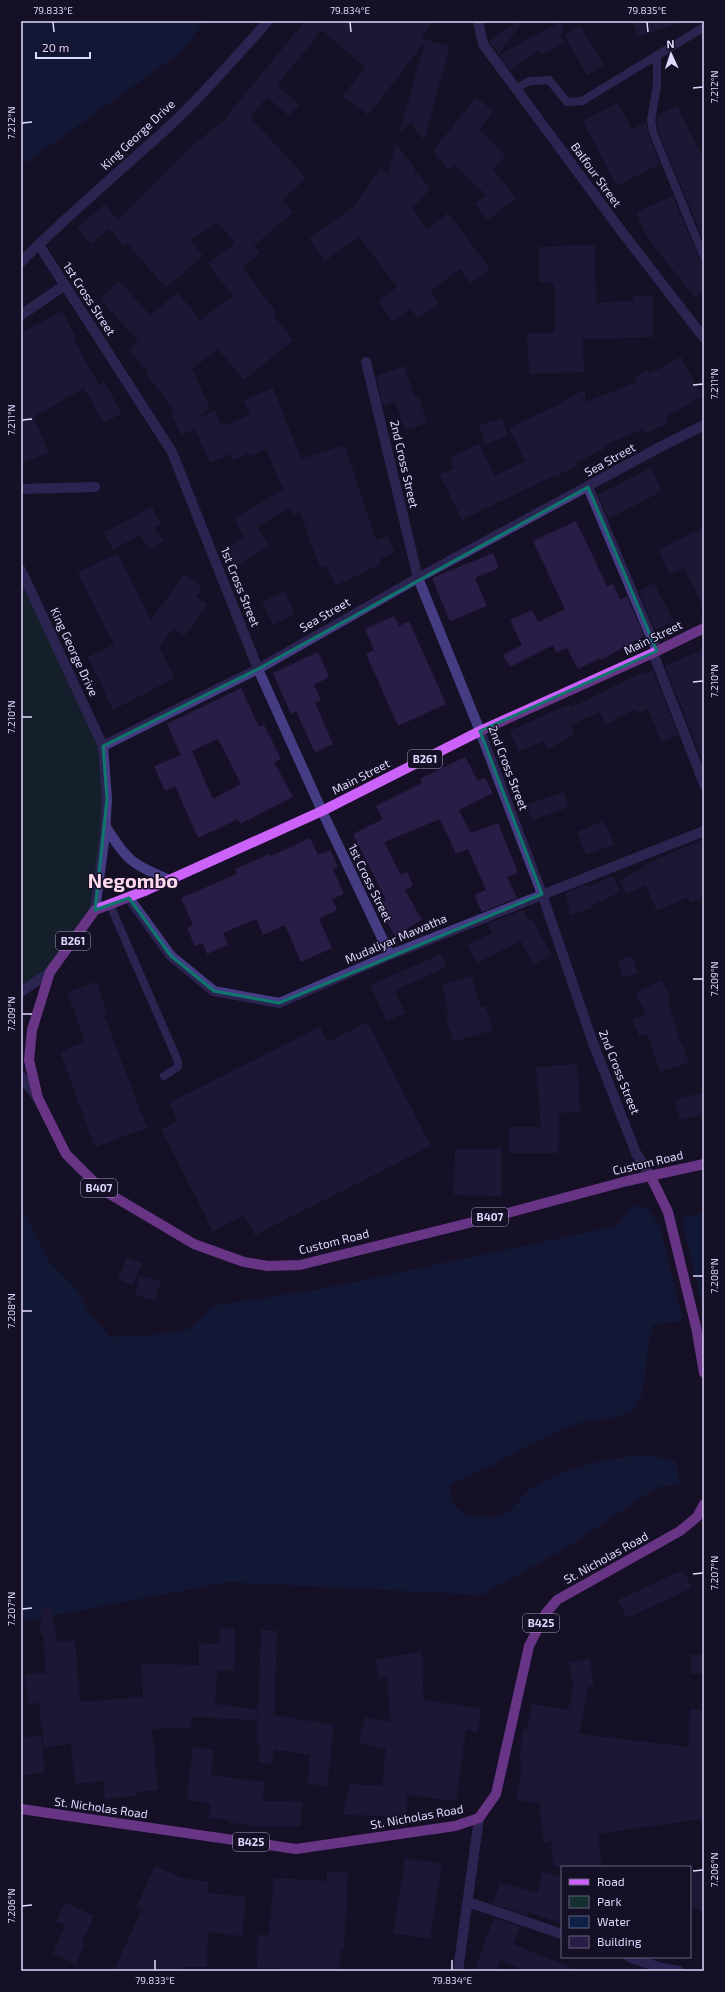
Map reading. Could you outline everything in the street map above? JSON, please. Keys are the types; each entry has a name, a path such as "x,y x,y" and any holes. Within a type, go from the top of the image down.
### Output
{"main road":[{"name":"Main Street","path":"96,910 129,898 322,811 480,731 655,652 704,628"},
{"name":"B261","path":"50,972 96,910"},
{"name":"Custom Road","path":"50,972 32,1030 29,1060 38,1098 66,1154 101,1189 194,1244 244,1262 268,1266 300,1265 650,1175 704,1164"},
{"path":"650,1175 668,1212 696,1327 704,1373"},
{"name":"St. Nicholas Road","path":"21,1810 296,1849 455,1826 479,1818 496,1794 529,1646 546,1613 557,1600 680,1531 698,1517 704,1504"}],"street":[{"name":"King George Drive","path":"21,262 66,217 163,132 234,60 268,21"},
{"name":"Balfour Street","path":"478,21 483,44 622,232 704,338"},
{"name":"1st Cross Street","path":"39,244 172,452 258,669 322,811 390,955"},
{"path":"21,315 65,285"},
{"name":"2nd Cross Street","path":"366,362 418,578 480,731 542,894 593,1043 636,1153 650,1175"},
{"name":"Sea Street","path":"103,746 258,669 418,578 662,446 704,425"},
{"path":"588,486 655,652 704,784"},
{"path":"21,489 95,487"},
{"name":"King George Drive","path":"21,570 103,746"},
{"path":"96,910 106,827 103,746"},
{"path":"106,827 122,853 142,869 170,880"},
{"name":"Mudaliyar Mawatha","path":"129,898 171,956 214,991 279,1003 390,955 704,831"},
{"path":"21,992 50,972"},
{"path":"21,1076 38,1098"},
{"path":"458,1971 479,1818"},
{"path":"468,1902 561,1934"},
{"path":"632,1958 661,1968 679,1971"}],"lane":[{"path":"516,88 530,81 549,80 567,102 582,101 704,27"},
{"path":"657,55 657,85 651,120 653,132 704,257"},
{"path":"110,905 178,1061 178,1067 164,1076"}],"highlighted area":[{"path":"588,487 657,651 480,731 542,894 279,1003 214,991 171,956 129,898 95,910 107,799 103,746 258,669"}],"green space":[{"path":"21,565 103,746 107,799 95,910 58,961 21,992"}],"water":[{"path":"21,21 205,21 180,53 21,166"},
{"path":"21,1204 50,1263 78,1291 90,1315 110,1337 146,1336 187,1330 213,1306 331,1287 617,1226 631,1206 647,1208 658,1224 704,1213 704,1320 671,1322 653,1325 647,1348 647,1361 642,1394 633,1411 614,1417 579,1423 532,1443 489,1467 452,1483 451,1498 458,1509 469,1515 496,1517 507,1513 528,1491 553,1477 570,1470 605,1460 639,1456 655,1456 676,1462 680,1485 657,1487 566,1548 481,1595 228,1582 21,1622"}],"pier":[{"path":"681,1216 704,1312 704,1322 683,1323 659,1222"}],"building":[{"path":"305,21 434,21 421,38 450,46 424,140 411,123 399,133 425,42 368,115 343,96 365,67 322,30 277,85 299,105 289,116 267,97 250,117 306,178 282,200 293,212 254,246 260,253 242,267 276,312 273,315 293,340 244,380 218,349 192,369 210,408 196,419 215,411 222,426 250,415 244,400 273,388 301,459 345,445 376,540 388,535 395,553 379,559 381,564 335,586 327,565 320,568 300,512 293,515 290,507 257,527 269,545 234,568 223,551 245,537 234,519 283,489 266,449 250,456 249,453 233,460 230,454 210,463 195,429 181,435 171,412 175,411 146,374 148,372 128,350 138,341 100,299 119,281 150,315 178,293 200,320 233,296 208,264 235,243 217,222 191,240 203,256 166,288 127,243 123,246 109,228 91,244 77,228 105,204 118,220 186,151 223,121"},
{"path":"519,21 523,21 499,54 489,41"},
{"path":"632,21 679,21 679,23 638,37"},
{"path":"560,22 565,30 560,34 564,42 541,55 538,50 510,70 499,55"},
{"path":"580,26 604,65 587,75 564,35"},
{"path":"476,97 493,111 479,130 506,155 493,169 516,198 488,220 475,204 486,195 454,164 448,170 433,151"},
{"path":"618,103 632,129 646,122 648,134 660,164 617,186 583,121"},
{"path":"677,106 704,160 704,242 658,130 657,116"},
{"path":"396,144 416,170 414,175 417,172 430,189 412,209 427,229 448,213 490,269 471,283 460,269 430,291 439,303 418,319 411,309 393,322 378,301 397,287 359,237 325,261 309,239 356,205 380,168 388,173"},
{"path":"673,196 699,259 704,262 704,291 695,298 647,237 636,212"},
{"path":"595,245 596,303 633,301 633,296 653,295 654,337 583,339 584,372 529,374 527,333 555,333 554,282 539,282 538,247"},
{"path":"62,311 76,337 73,339 99,385 104,382 122,413 104,423 84,388 33,417 49,452 21,464 21,333"},
{"path":"681,357 702,396 665,417 668,423 645,433 643,429 604,445 605,448 577,462 578,466 554,477 553,476 462,520 440,475 454,468 450,458 479,444 495,476 525,461 509,428 558,405 585,389 585,402 637,382 634,377 648,370 649,374"},
{"path":"404,366 415,398 419,397 427,423 405,430 395,402 383,406 376,376"},
{"path":"502,418 508,436 485,444 479,425"},
{"path":"650,468 662,491 609,519 598,495"},
{"path":"152,507 161,524 154,527 164,541 150,550 140,535 113,550 104,533"},
{"path":"576,521 607,586 613,584 620,600 627,596 644,636 601,660 600,658 578,669 567,648 556,653 553,645 510,667 503,655 522,645 510,620 532,610 538,622 565,609 533,541"},
{"path":"704,527 704,608 684,568 669,574 659,550"},
{"path":"117,553 151,620 184,574 202,587 196,596 208,604 184,636 173,628 159,647 175,678 113,710 88,657 114,644 78,573"},
{"path":"493,553 499,568 475,578 487,606 450,621 432,578"},
{"path":"654,583 674,621 655,630 639,591"},
{"path":"284,591 295,614 273,625 262,602"},
{"path":"394,616 399,626 409,621 446,704 398,726 366,654 374,650 365,629"},
{"path":"704,649 704,764 665,666"},
{"path":"318,652 329,677 314,685 321,700 315,703 333,744 315,753 296,711 291,714 273,673"},
{"path":"653,671 678,735 661,742 648,708 638,713 636,709 606,725 600,712 571,725 575,734 548,749 543,741 519,752 510,731 570,704 571,708 642,672 644,674"},
{"path":"241,688 259,727 264,725 281,759 274,762 293,797 240,824 238,819 198,838 175,786 165,791 154,766 181,755 167,724","holes":["218,739 241,784 213,799 192,751"]},
{"path":"465,757 478,781 485,778 493,793 459,810 471,833 498,823 518,873 507,877 517,898 482,912 474,895 486,890 468,849 456,854 440,819 384,842 401,875 407,872 413,886 405,890 422,920 395,936 377,905 386,900 353,834 383,819 376,806 422,783 420,779"},
{"path":"563,792 569,807 532,820 527,804"},
{"path":"604,821 614,845 586,855 577,832"},
{"path":"310,838 318,855 330,850 338,867 333,869 344,894 332,899 337,910 319,919 332,948 301,962 285,925 263,935 256,919 223,933 228,945 207,954 203,943 195,946 187,928 193,925 181,898 237,874 235,869 270,854 271,856"},
{"path":"704,839 704,897 690,903 688,897 657,911 645,885 627,894 619,881 645,867 644,865"},
{"path":"613,876 620,892 591,906 592,908 571,915 565,893 586,885 587,887"},
{"path":"523,910 528,920 532,918 551,955 533,964 521,941 477,963 468,945 492,933 487,924"},
{"path":"441,954 447,967 395,990 405,1013 387,1021 370,985"},
{"path":"632,956 638,973 623,978 618,960"},
{"path":"472,976 481,1007 485,1006 493,1030 454,1042 446,1018 449,1017 445,1004 448,1003 441,985"},
{"path":"662,980 671,999 668,1000 680,1042 681,1041 689,1063 660,1072 647,1033 639,1036 633,1020 646,1015 636,993"},
{"path":"96,982 107,1013 104,1015 147,1128 95,1147 60,1052 85,1042 67,992"},
{"path":"367,1022 431,1146 255,1235 244,1215 213,1231 161,1129 178,1121 169,1103 320,1027 328,1042"},
{"path":"577,1064 580,1112 559,1113 558,1153 509,1153 509,1127 541,1127 536,1067"},
{"path":"704,1092 704,1114 680,1120 674,1100"},
{"path":"455,1149 502,1149 502,1196 454,1195"},
{"path":"127,1257 142,1263 133,1285 118,1279"},
{"path":"140,1276 161,1281 155,1301 135,1295"},
{"path":"683,1570 692,1588 627,1618 618,1600"},
{"path":"52,1607 57,1642 75,1640 80,1702 143,1697 142,1664 199,1665 199,1643 219,1644 220,1629 234,1628 234,1670 217,1670 215,1704 258,1710 257,1720 192,1717 191,1728 152,1729 158,1790 136,1792 136,1796 105,1799 103,1781 75,1784 71,1744 44,1747 39,1703 28,1704 25,1675 46,1673 43,1635 41,1635 39,1621 42,1621 41,1608"},
{"path":"261,1630 277,1631 274,1715 334,1725 327,1786 308,1784 310,1755 274,1749 272,1764 258,1762 260,1744 257,1743"},
{"path":"421,1652 424,1670 422,1671 424,1700 481,1709 478,1732 466,1730 456,1801 407,1795 406,1816 343,1815 350,1784 382,1786 386,1749 359,1743 365,1717 391,1723 387,1677 379,1678 375,1659"},
{"path":"704,1654 704,1673 691,1674 690,1655"},
{"path":"590,1659 594,1686 588,1687 579,1734 689,1747 690,1709 704,1710 704,1821 693,1820 598,1834 602,1866 554,1867 551,1846 553,1840 544,1842 539,1803 517,1800 522,1761 519,1761 523,1730 527,1731 532,1704 568,1710 573,1687 569,1662"},
{"path":"41,1735 45,1773 22,1775 21,1738"},
{"path":"193,1747 214,1750 211,1775 264,1782 263,1801 302,1802 301,1826 249,1826 249,1824 229,1823 229,1820 209,1818 211,1803 187,1800"},
{"path":"405,1858 442,1864 430,1939 393,1933"},
{"path":"155,1866 181,1878 209,1882 207,1893 246,1897 242,1936 208,1932 207,1967 181,1967 181,1971 114,1971 141,1910 136,1908"},
{"path":"327,1871 348,1873 344,1948 341,1948 339,1971 281,1971 281,1968 257,1968 258,1935 269,1935 274,1878 327,1881"},
{"path":"543,1872 561,1878 561,1924 528,1912 527,1915 493,1904 500,1882 537,1893"},
{"path":"691,1872 704,1873 704,1911 691,1907"},
{"path":"65,1902 94,1916 82,1942 85,1944 76,1964 53,1954 65,1925 56,1921"},
{"path":"494,1918 520,1927 513,1944 579,1971 527,1971 500,1960 497,1971 474,1971"}],"district":[{"name":"Negombo","path":"133,881"}]}
